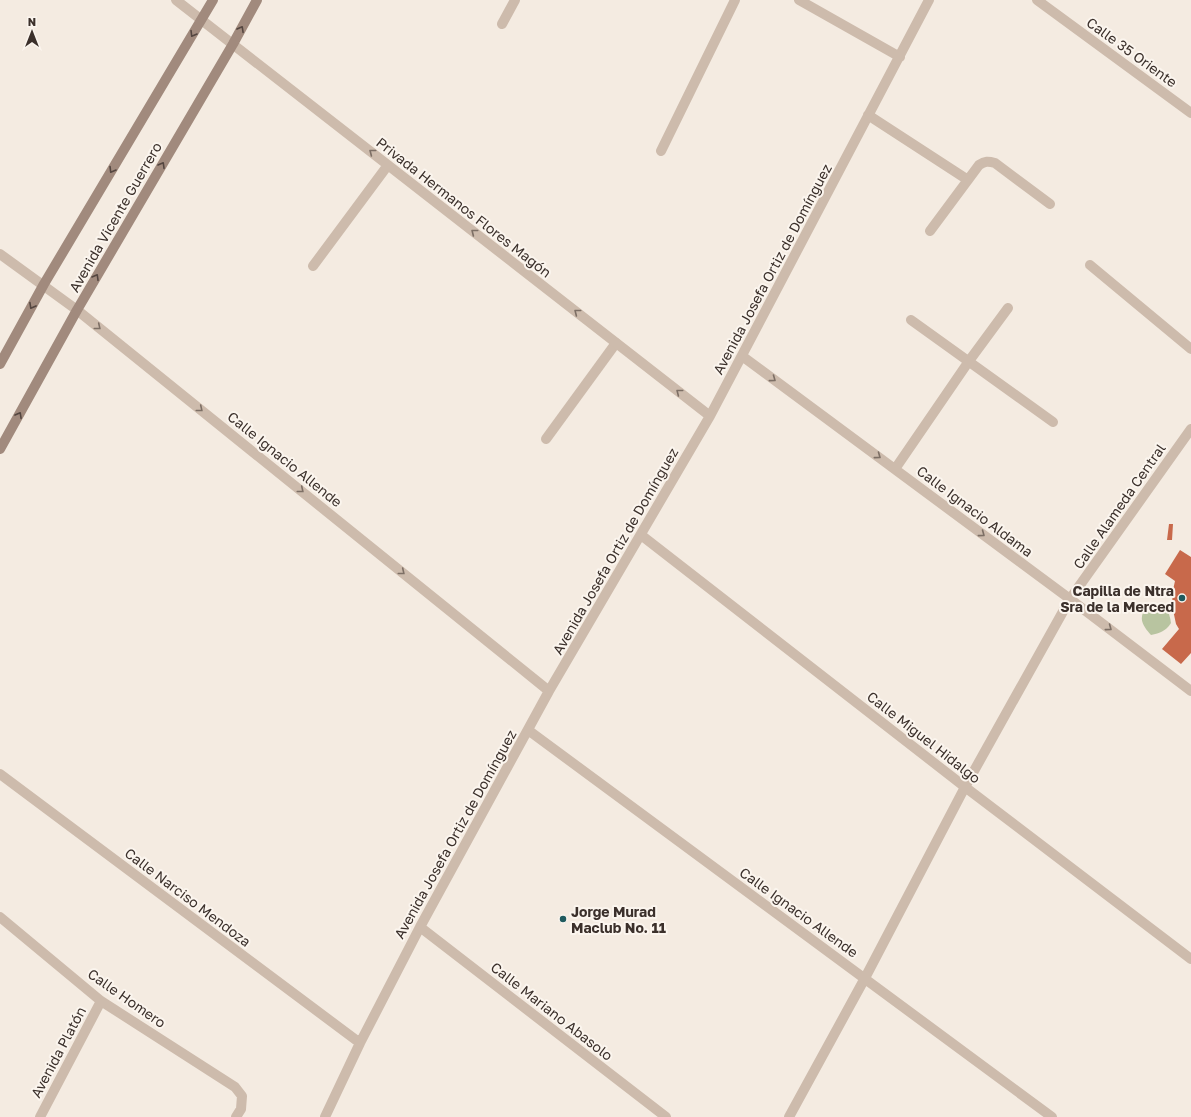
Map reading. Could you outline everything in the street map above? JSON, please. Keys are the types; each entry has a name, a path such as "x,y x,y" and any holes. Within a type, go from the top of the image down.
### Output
{"main road":[{"name":"Avenida Vicente Guerrero","path":"0,364 44,284 213,0"},
{"name":"Avenida Vicente Guerrero","path":"0,449 76,310 233,44 257,0"}],"street":[{"name":"Privada Hermanos Flores Magón","path":"176,0 710,416"},
{"path":"502,24 515,0"},
{"path":"661,151 735,0"},
{"path":"798,0 900,57"},
{"name":"Avenida Josefa Ortiz de Domínguez","path":"325,1117 360,1043 420,928 549,691 710,416 929,0"},
{"name":"Calle 35 Oriente","path":"1037,0 1191,113"},
{"path":"868,115 968,180"},
{"path":"930,231 979,165 984,162 989,161 995,163 1050,204"},
{"path":"313,266 388,165"},
{"name":"Calle Ignacio Allende","path":"0,254 44,284 549,691"},
{"path":"1090,265 1191,349"},
{"path":"895,469 969,361 1008,308"},
{"path":"911,320 1053,422"},
{"path":"546,439 616,343"},
{"name":"Calle Ignacio Aldama","path":"742,356 1070,599 1191,691"},
{"name":"Calle Alameda Central","path":"789,1117 865,978 965,787 1070,599 1191,429"},
{"name":"Calle Miguel Hidalgo","path":"641,535 965,787 1191,960"},
{"name":"Calle Ignacio Allende","path":"528,730 1052,1117"},
{"name":"Calle Narciso Mendoza","path":"0,774 360,1043"},
{"name":"Calle Homero","path":"0,917 101,1001 235,1087 242,1096 241,1109 236,1117"},
{"name":"Calle Mariano Abasolo","path":"420,928 666,1117"},
{"name":"Avenida Platón","path":"40,1117 101,1001"}],"green space":[{"path":"1148,605 1158,605 1167,610 1171,623 1162,631 1151,635 1143,624 1142,620 1143,613"}],"building":[{"path":"1169,524 1173,524 1172,540 1167,540"},
{"path":"1180,550 1191,557 1191,653 1181,664 1162,649 1179,629 1176,624 1172,605 1175,581 1165,574"}],"place":[{"name":"Capilla de Ntra Sra de la Merced","path":"1182,598"},
{"name":"Jorge Murad Maclub No. 11","path":"563,919"}]}
